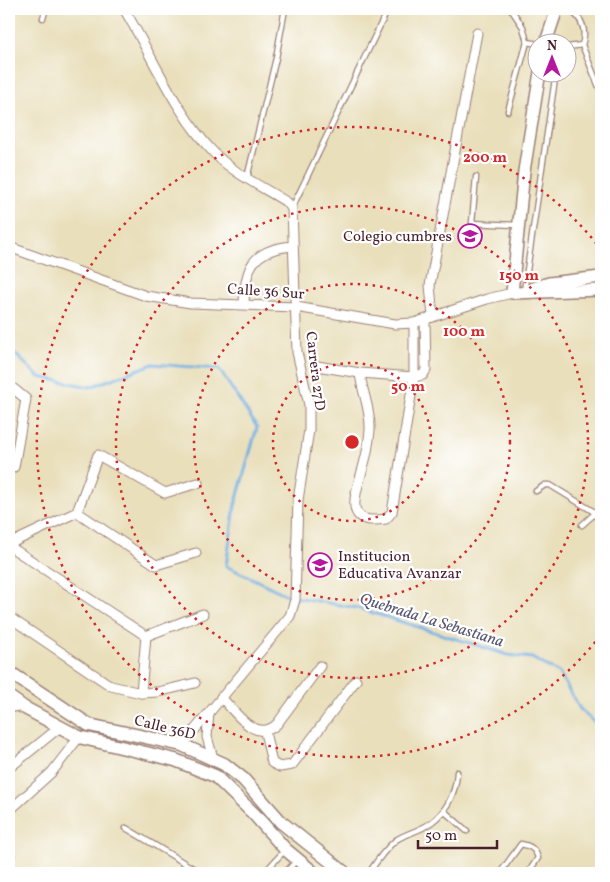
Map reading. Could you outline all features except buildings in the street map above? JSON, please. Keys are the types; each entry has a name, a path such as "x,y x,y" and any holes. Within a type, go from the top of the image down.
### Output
{"main road":[{"name":"Calle 36D","path":"9,672 89,725 182,745 213,758 243,779 281,822 343,873"},
{"name":"Calle 36D","path":"9,697 23,707 79,737 175,760 205,770 215,776 254,814 285,849 312,873"}],"street":[{"path":"124,9 166,86 215,154 247,179 288,203 292,209"},
{"path":"549,32 557,9"},
{"path":"317,366 360,373 414,377 423,375 426,370 430,285 477,33"},
{"path":"512,293 517,225 538,82"},
{"name":"Carrera 27D","path":"182,745 280,628 294,607 298,500 309,430 309,405 297,352 292,209"},
{"path":"244,304 245,279 256,259 276,248 292,246"},
{"name":"Calle 36 Sur","path":"9,247 146,296 170,302 296,306 376,322 414,323 549,283 601,277"},
{"name":"Calle 36 Sur","path":"524,291 550,293 601,290"},
{"path":"360,373 361,384 370,409 370,430 364,466 355,490 355,506 359,514 365,519 376,521 386,519 392,512 414,377 414,323"},
{"path":"9,386 26,399 11,466"},
{"path":"9,545 77,512 98,455 165,493 198,483"},
{"path":"77,512 156,564 196,553"},
{"path":"9,545 146,636"},
{"path":"146,636 203,614"},
{"path":"9,617 111,686 141,693 158,692 195,683"},
{"path":"141,693 146,636"},
{"path":"221,697 249,726 258,731 265,732 277,724 320,666"},
{"path":"265,732 272,763 280,767 292,765 356,680"},
{"path":"209,713 208,744 213,758"},
{"path":"9,768 60,727"},
{"path":"9,811 52,772 79,737"}],"lane":[{"path":"42,18 46,9"},
{"path":"247,179 276,58 285,9"},
{"path":"292,209 388,9"},
{"path":"508,110 527,42 522,27 511,9"},
{"path":"569,9 582,22 584,38 582,45 601,92"},
{"path":"578,46 582,45"},
{"path":"524,291 555,82"},
{"path":"476,177 472,223 517,225"},
{"path":"536,491 545,485 550,485 596,513"},
{"path":"582,525 601,508"},
{"path":"9,710 23,707"},
{"path":"368,873 397,840 429,824 444,811 453,794 457,772"},
{"path":"444,811 467,830"},
{"path":"126,828 194,872 201,873"},
{"path":"500,873 521,844 531,846 536,851 538,858 528,873"},
{"path":"264,873 285,849"},
{"path":"285,873 297,860"}],"waterway":[{"name":"Quebrada La Sebastiana","path":"9,348 39,377 90,387 153,364 219,369 257,427 235,506 226,566 289,596 357,608 508,655 532,658 559,673 580,709 601,729"}],"place":[{"name":"Colegio cumbres","path":"470,236"},
{"name":"Institucion Educativa Avanzar","path":"320,565"}]}
